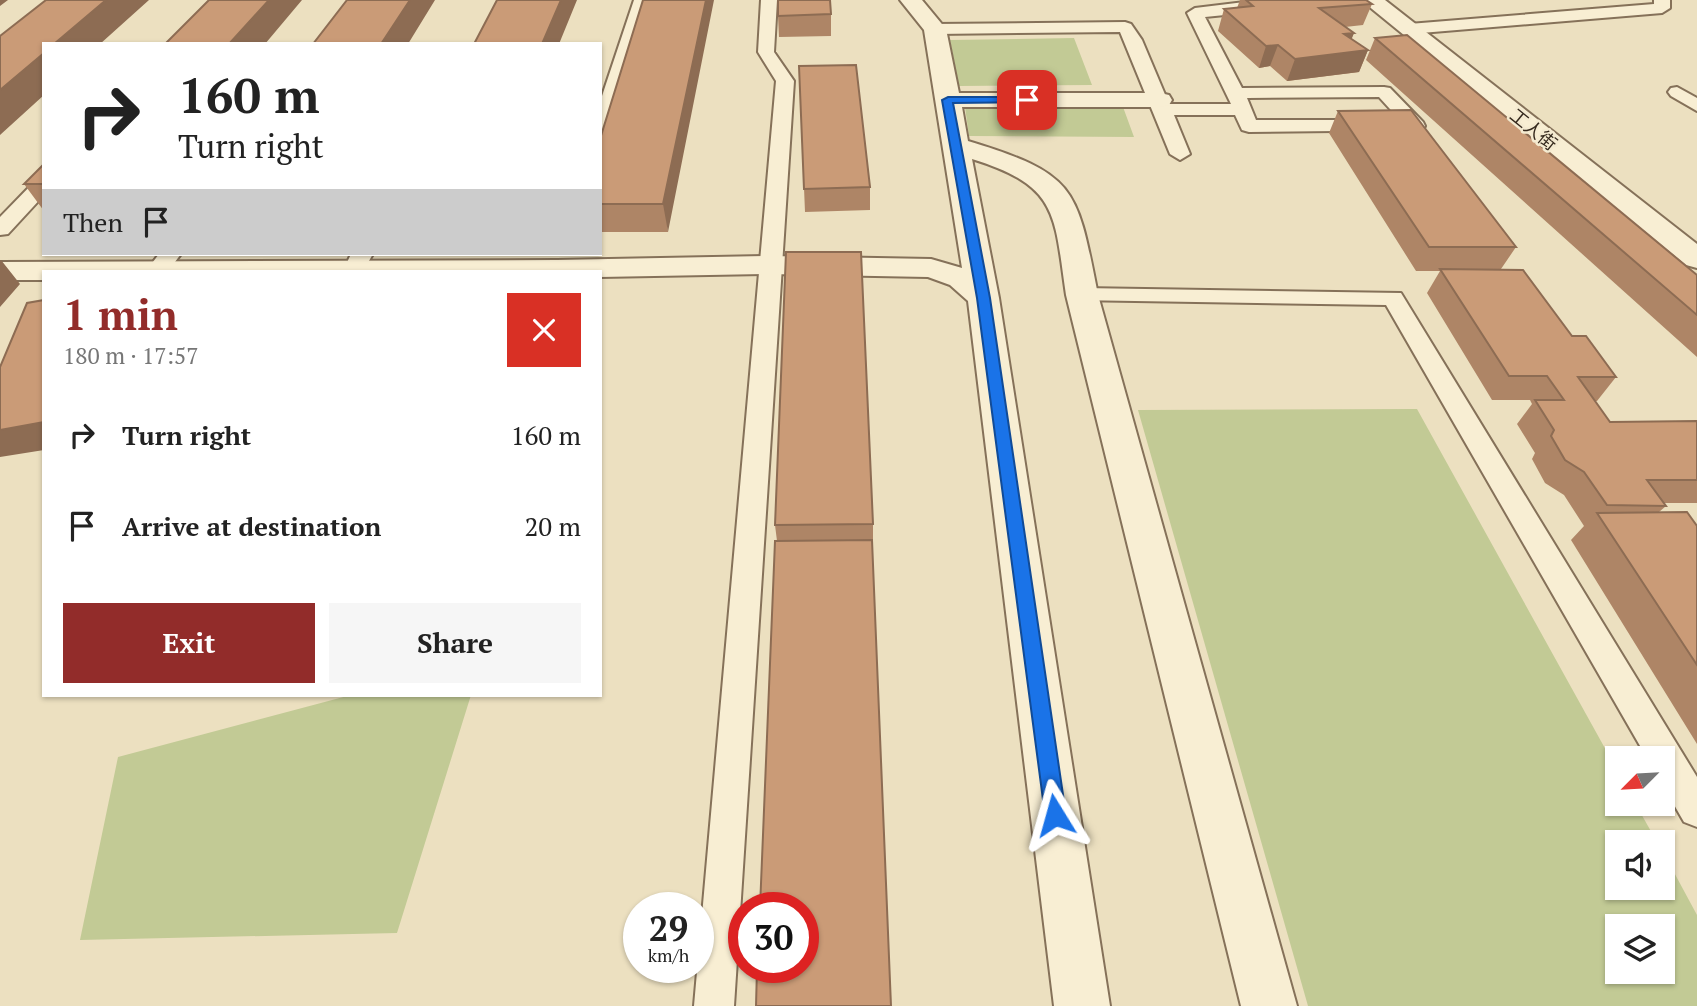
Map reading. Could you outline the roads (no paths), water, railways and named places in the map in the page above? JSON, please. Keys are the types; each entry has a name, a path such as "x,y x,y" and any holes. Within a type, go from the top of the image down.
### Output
{"street":[{"path":"911,0 935,29 983,298 1082,1006"},
{"name":"工人街","path":"1372,0 1697,259"},
{"path":"948,100 1162,105"},
{"path":"956,145 1011,163 1046,184 1063,205 1082,295 1269,1006"},
{"path":"931,268 960,249 972,236"},
{"path":"180,270 358,262 559,261 931,268 961,278 983,298"},
{"path":"0,271 42,271"}],"lane":[{"path":"602,125 642,0"},
{"path":"713,1006 785,81 766,52 769,0"},
{"path":"1162,105 1239,101 1384,92 1416,126 1249,126 1239,101 1195,13 1275,5 1269,0"},
{"path":"1527,0 1529,19"},
{"path":"1409,29 1662,8 1662,0"},
{"path":"935,29 1125,27 1134,40 1180,154"},
{"path":"1677,92 1697,106"},
{"path":"0,229 42,185"},
{"path":"1082,295 1393,298 1697,810"}]}
